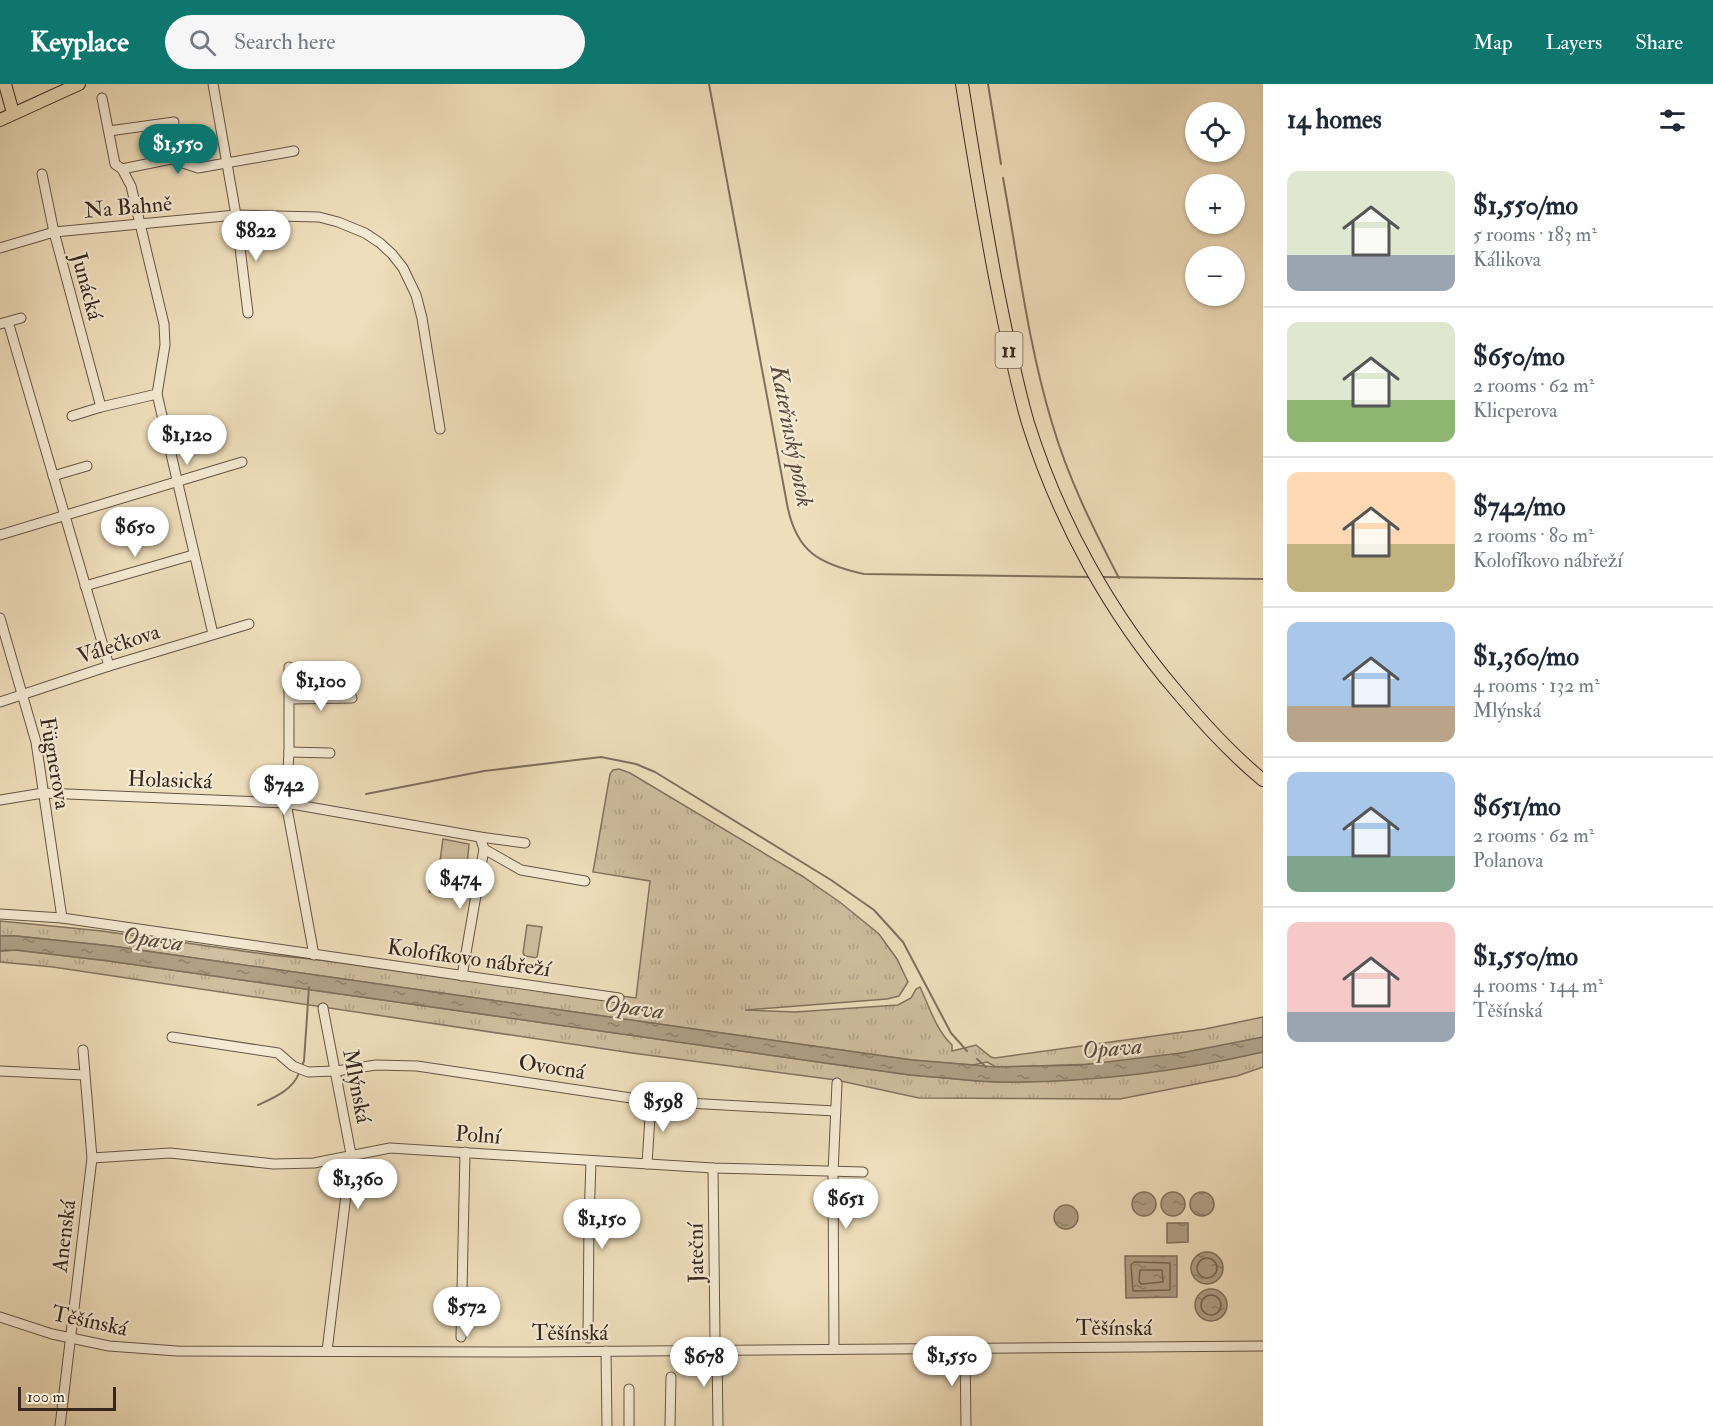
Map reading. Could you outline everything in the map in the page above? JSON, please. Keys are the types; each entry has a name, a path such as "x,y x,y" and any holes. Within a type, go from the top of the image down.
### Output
{"main road":[{"path":"5,84 13,113"},
{"path":"0,120 79,84"},
{"name":"11","path":"962,84 979,191 1008,344 1020,394 1038,451 1059,503 1084,558 1113,606 1160,673 1214,735 1263,780"}],"street":[{"path":"213,84 236,215 248,313"},
{"path":"102,98 115,164 122,169 131,186 164,324 165,345 157,394 213,634"},
{"path":"109,131 174,122"},
{"path":"122,169 171,159 198,168 294,151"},
{"name":"Junácká","path":"42,174 54,232 101,406"},
{"name":"Na Bahně","path":"0,248 54,232 236,215 327,219 373,237 392,254 410,281 422,318 440,429"},
{"path":"3,323 21,318"},
{"path":"3,323 9,325 109,666"},
{"path":"72,416 101,406 157,394"},
{"path":"0,535 242,462"},
{"path":"52,476 87,466"},
{"path":"85,586 193,555"},
{"name":"Fügnerova","path":"0,618 36,742 62,918"},
{"name":"Válečkova","path":"0,702 249,624"},
{"path":"289,667 289,752 286,803 314,955"},
{"path":"290,699 352,698"},
{"path":"289,752 330,753"},
{"name":"Holasická","path":"0,800 42,794 286,803 525,843"},
{"path":"462,976 484,849 480,837"},
{"path":"484,849 521,870 585,881"},
{"name":"Kolofíkovo nábřeží","path":"0,914 62,918 619,998"},
{"name":"Mlýnská","path":"322,1008 351,1154 327,1351"},
{"name":"Ovocná","path":"172,1037 278,1053 293,1066 308,1071 336,1071 376,1065 417,1066 651,1101 836,1112"},
{"name":"Anenská","path":"60,1426 92,1158 83,1050"},
{"path":"0,1071 84,1074"},
{"path":"834,1349 833,1173 837,1083"},
{"path":"647,1164 651,1101"},
{"name":"Polní","path":"92,1158 171,1153 274,1164 314,1163 390,1148 713,1168 863,1172"},
{"path":"461,1337 465,1152"},
{"path":"588,1338 591,1161"},
{"name":"Jateční","path":"713,1168 715,1338"},
{"name":"Těšínská","path":"0,1317 70,1338 137,1349 606,1351 1263,1346"},
{"path":"965,1348 966,1426"},
{"path":"717,1349 718,1426"},
{"path":"606,1351 607,1426"},
{"path":"670,1377 670,1426"},
{"path":"629,1389 629,1426"}],"green space":[{"path":"619,769 630,773 802,876 841,903 879,934 897,959 908,982 899,996 887,999 745,1010 795,1012 898,1005 911,998 916,989 920,987 937,1025 952,1045 952,1051 976,1045 995,1058 1205,1029 1263,1017 1263,1038 1192,1052 1098,1064 996,1067 987,1062 973,1065 912,1060 111,946 0,936 0,921 102,931 271,955 459,974 636,998 650,881 593,872 610,774 613,770"},
{"path":"443,839 469,844 467,866 440,861"},
{"path":"434,866 463,871 459,898 429,892"},
{"path":"527,925 542,927 537,958 525,956 523,953"},
{"path":"16,950 109,961 910,1075 997,1082 1064,1080 1164,1069 1263,1052 1263,1067 1237,1076 1120,1099 919,1098 836,1080 632,1053 53,967 0,962 0,951"}],"water":[{"path":"0,936 111,946 912,1060 997,1067 1082,1065 1181,1053 1263,1037 1263,1052 1165,1071 1064,1081 998,1082 910,1075 109,961 16,950 0,951"},
{"path":"1144,1192 1153,1195 1156,1204 1153,1213 1144,1216 1135,1213 1132,1204 1135,1195"},
{"path":"1173,1192 1182,1195 1185,1204 1182,1213 1173,1216 1164,1213 1161,1204 1164,1195"},
{"path":"1202,1192 1211,1195 1214,1204 1211,1213 1202,1216 1193,1213 1190,1204 1193,1195"},
{"path":"1066,1205 1075,1208 1078,1217 1075,1226 1066,1229 1057,1226 1054,1217 1057,1208"},
{"path":"1167,1223 1188,1223 1188,1242 1167,1243"},
{"path":"1207,1252 1218,1257 1223,1268 1218,1279 1207,1284 1196,1279 1191,1268 1196,1257"},
{"path":"1125,1256 1177,1256 1177,1297 1126,1298"},
{"path":"1211,1289 1222,1294 1227,1305 1222,1316 1211,1321 1200,1316 1195,1305 1200,1294"}],"waterway":[{"name":"Kateřinský potok","path":"709,84 787,504 796,534 803,545 834,566 864,574 1091,577"},
{"path":"988,84 1001,164"},
{"path":"1003,178 1036,363 1052,423 1073,483 1119,578"},
{"name":"Kateřinský potok","path":"1103,577 1263,579"},
{"path":"366,794 484,771 601,757 636,764 655,772 831,880 874,910 903,942 951,1033 967,1051"},
{"path":"301,1068 304,1061 309,987"},
{"path":"977,1059 986,1067"},
{"path":"258,1105 287,1089 299,1073"}],"water label":[{"name":"Opava","path":"153,939"},
{"name":"Opava","path":"634,1007"},
{"name":"Opava","path":"1112,1048"}]}
